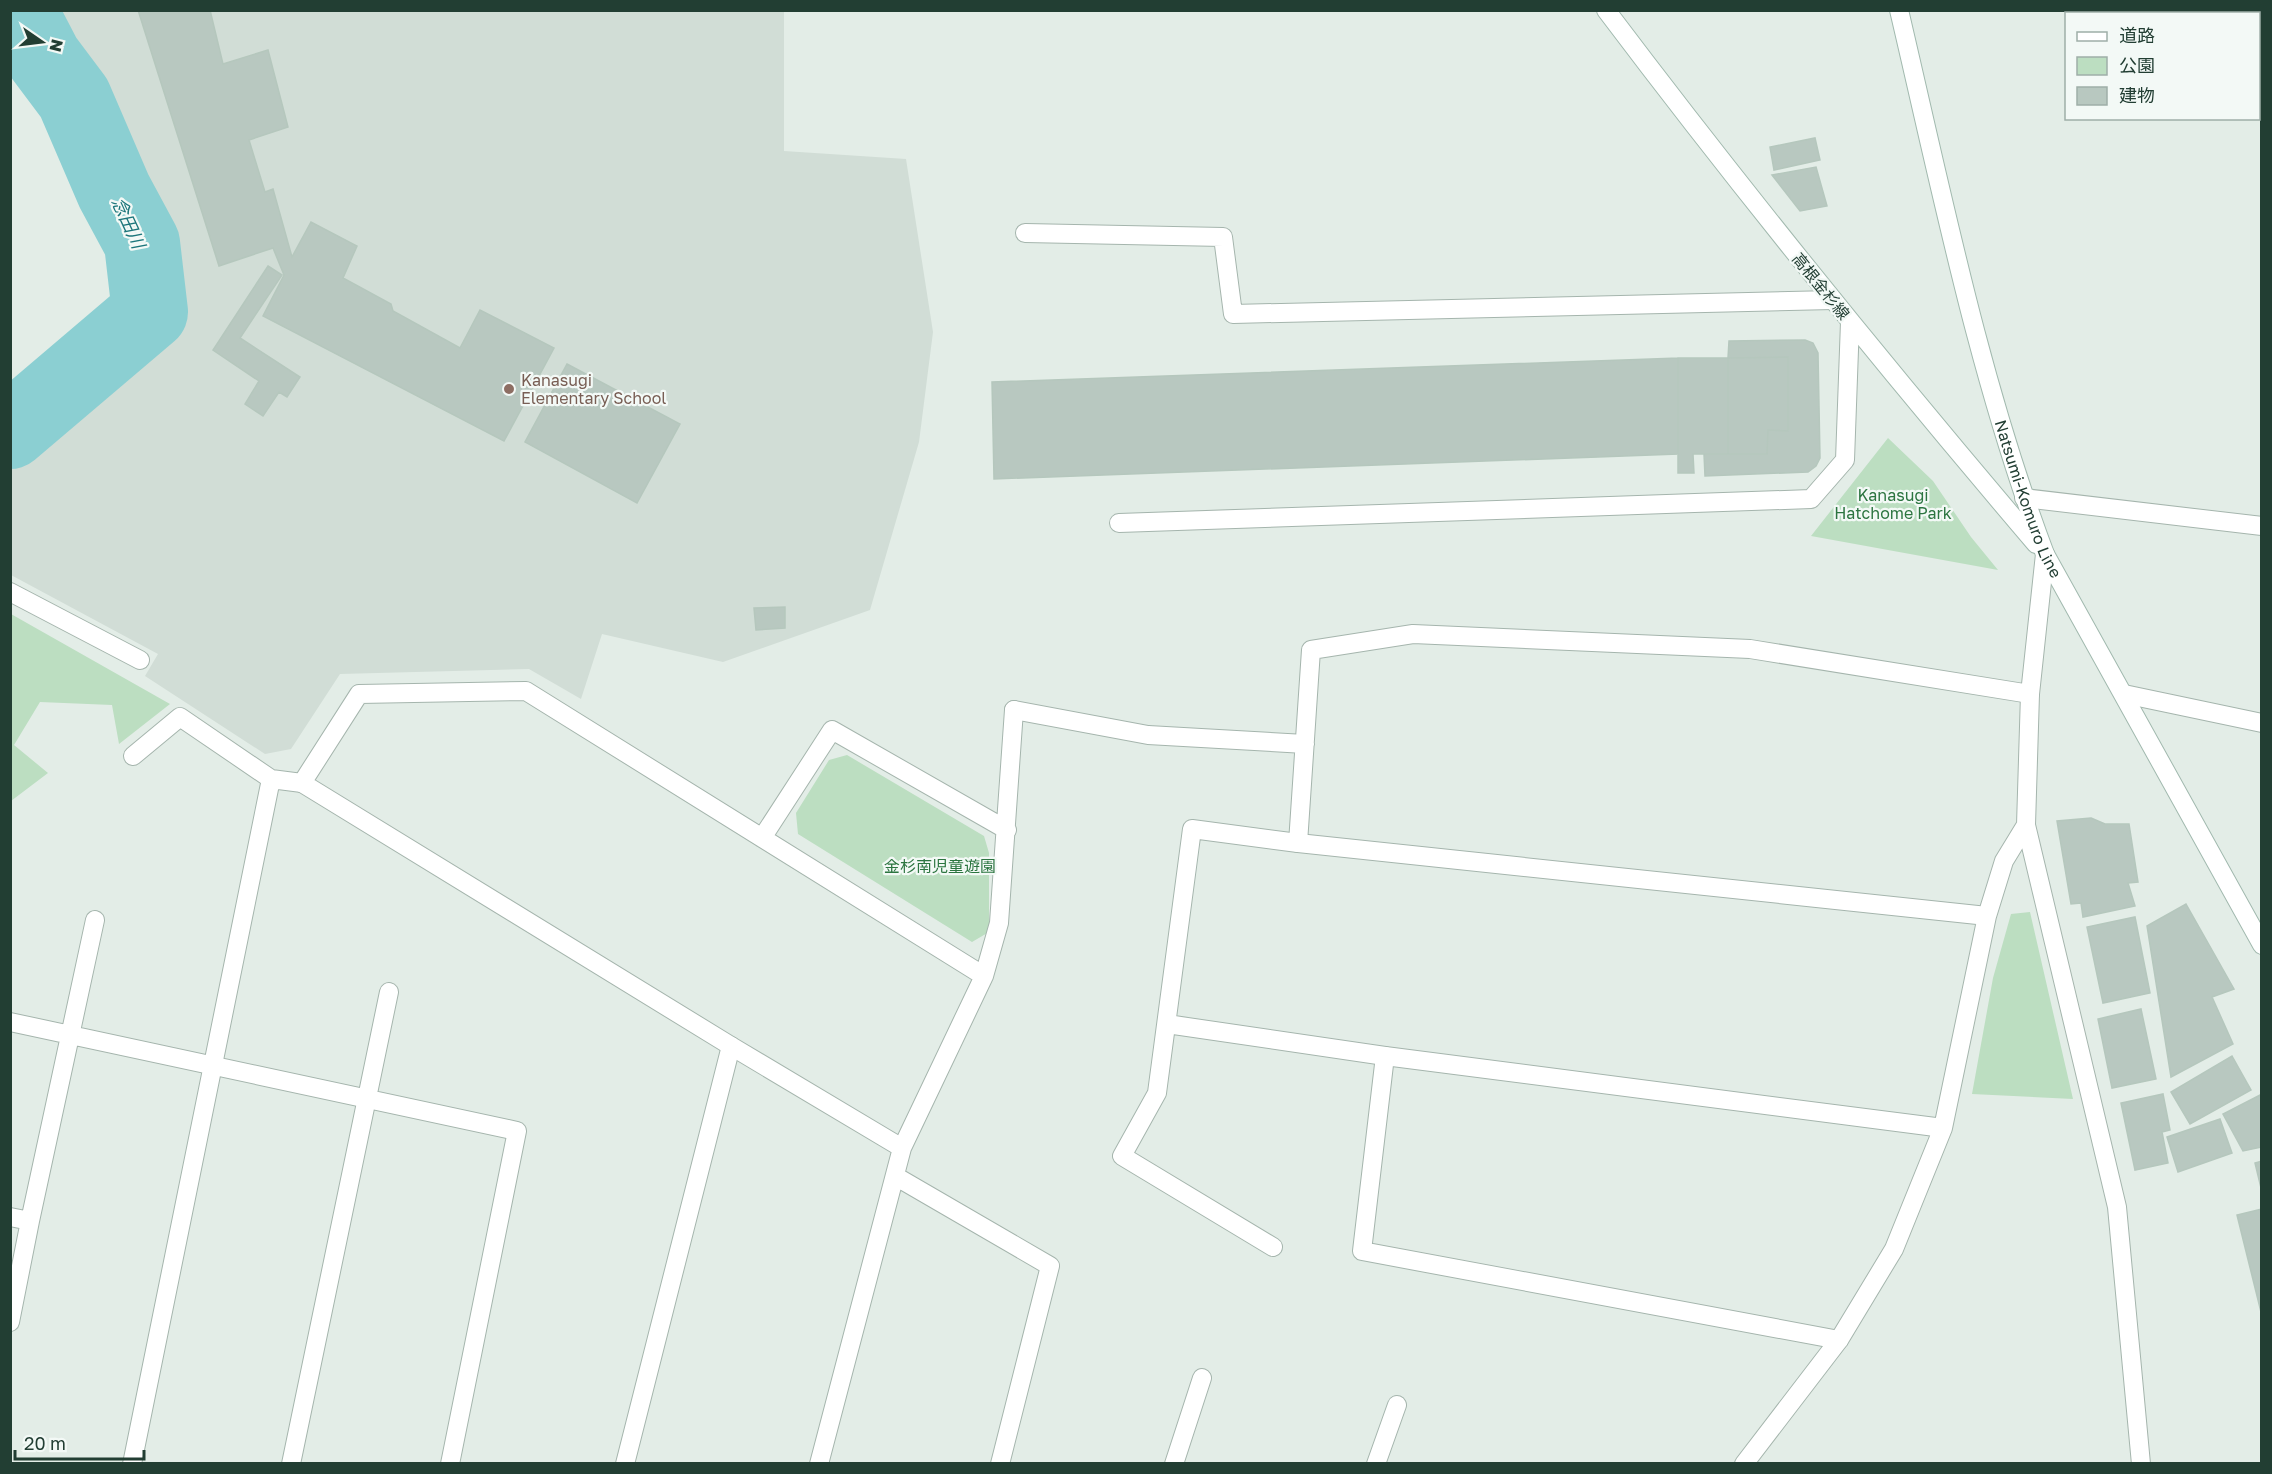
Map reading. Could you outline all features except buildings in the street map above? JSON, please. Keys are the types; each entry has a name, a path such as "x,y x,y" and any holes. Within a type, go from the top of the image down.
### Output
{"street":[{"name":"高根金杉線","path":"1606,10 1712,151 1916,403 2045,554"},
{"name":"Natsumi-Komuro Line","path":"1899,10 1976,333 2024,498 2045,554 2262,945"},
{"path":"1025,233 1222,237 1233,314 1833,300"},
{"path":"1119,523 1811,499 1845,460 1850,322"},
{"path":"2024,498 2262,526"},
{"path":"2045,554 2030,694 2026,825 2117,1207 2141,1464"},
{"path":"10,592 140,660"},
{"path":"1298,843 1311,650 1413,634 1750,649 2030,694"},
{"path":"302,783 359,694 526,691 984,976"},
{"path":"2124,694 2262,723"},
{"path":"819,1464 902,1148 984,976 999,923 1014,710 1148,735 1305,744"},
{"path":"133,756 180,717 271,779 302,783 902,1148"},
{"path":"762,838 832,730 1007,830"},
{"path":"132,1464 271,779"},
{"path":"1744,1464 1839,1340 1894,1248 1943,1128 1987,916 2004,861 2026,825"},
{"path":"1273,1247 1122,1156 1157,1094 1192,829 1298,843 1987,916"},
{"path":"10,1322 95,920"},
{"path":"291,1464 369,1099 389,993"},
{"path":"10,1022 517,1131 450,1464"},
{"path":"1167,1024 1385,1056 1943,1128"},
{"path":"625,1464 731,1046"},
{"path":"1385,1056 1362,1251 1839,1340"},
{"path":"896,1176 1050,1266 1000,1464"},
{"path":"10,1217 30,1221"},
{"path":"1174,1464 1202,1378"},
{"path":"1376,1464 1397,1405"}],"shaded area":[{"name":"Kanasugi Elementary School","path":"60,11 784,11 784,151 906,159 933,332 919,442 870,610 723,662 602,634 581,699 529,669 340,674 291,749 265,754 145,676 158,654 11,575 11,452 160,336 152,236 113,100"}],"green space":[{"name":"Kanasugi Hatchome Park","path":"1888,438 1933,481 1971,537 1998,570 1811,536"},
{"path":"11,614 170,704 119,744 112,705 40,702 14,745 48,773 11,801"},
{"name":"金杉南児童遊園","path":"847,755 984,836 989,853 989,932 972,942 798,834 796,813 829,760"},
{"path":"2030,912 2073,1099 1972,1094 1993,978 2011,914"}],"waterway":[{"name":"念田川","path":"10,431 150,312 142,243 114,191 74,98 44,58 19,10"}],"place":[{"name":"Kanasugi Elementary School","path":"509,389"}]}
